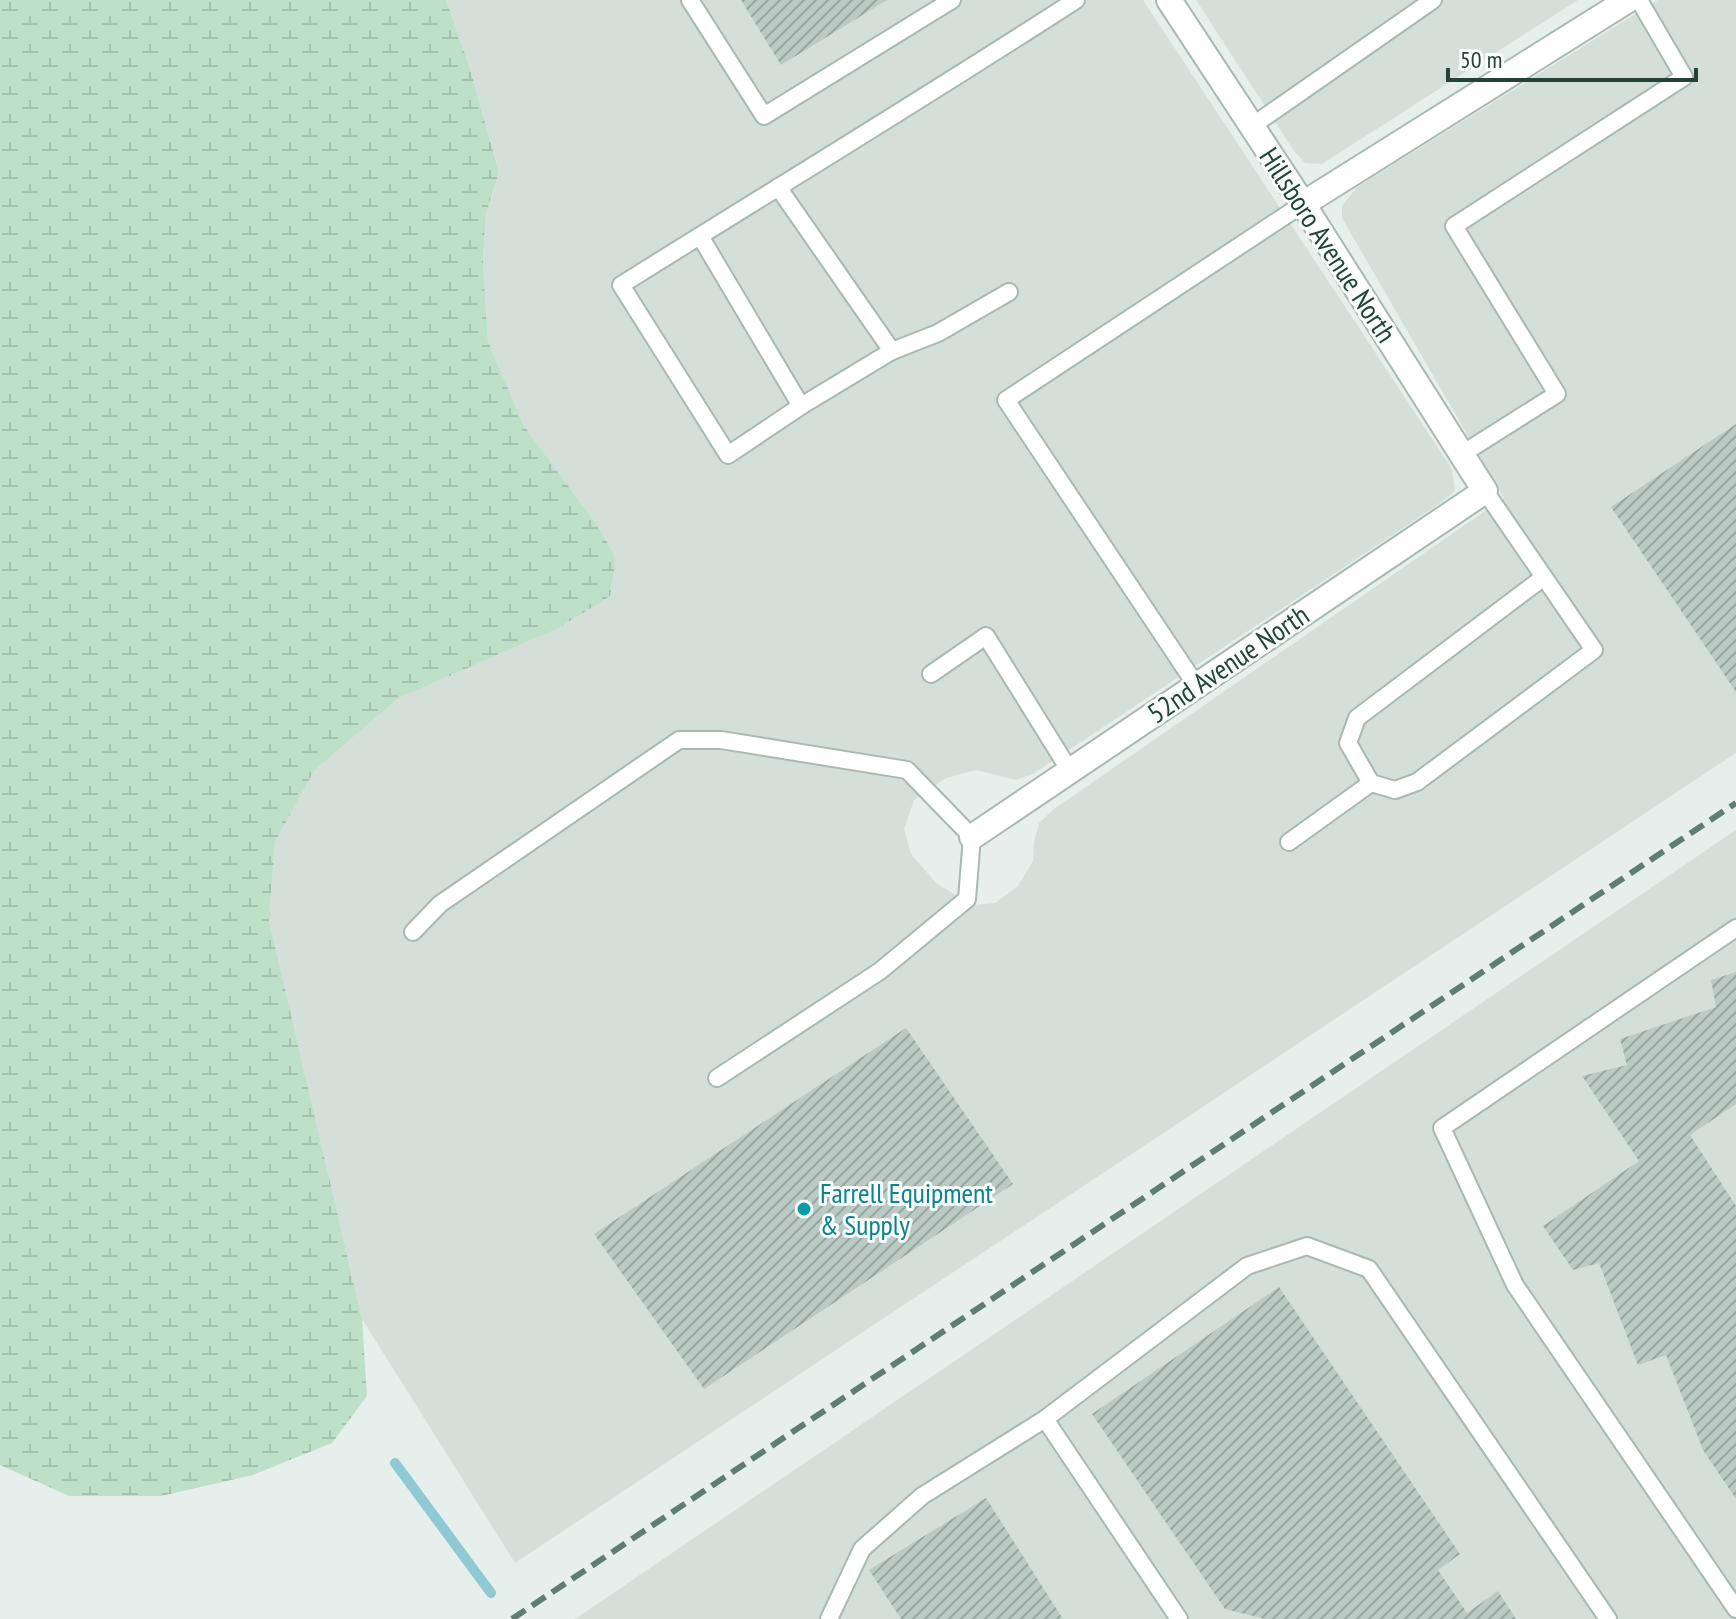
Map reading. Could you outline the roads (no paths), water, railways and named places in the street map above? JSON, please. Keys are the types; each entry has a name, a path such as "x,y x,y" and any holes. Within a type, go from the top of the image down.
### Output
{"street":[{"name":"Hillsboro Avenue North","path":"1169,0 1485,491"},
{"path":"1303,204 1628,0"},
{"name":"52nd Avenue North","path":"972,837 1485,491"}],"lane":[{"path":"690,0 764,116 952,0"},
{"path":"1009,292 938,333 892,351 728,455 621,285 1076,0"},
{"path":"1252,126 1433,0"},
{"path":"1462,454 1557,394 1454,226 1684,77 1639,0"},
{"path":"778,187 892,351"},
{"path":"1196,685 1006,400 1303,204"},
{"path":"700,236 801,406"},
{"path":"1485,491 1544,577 1594,650 1417,782 1395,790 1371,783 1348,743 1357,718 1544,577"},
{"path":"931,674 986,636 1070,771"},
{"path":"413,932 440,904 679,740 721,740 907,770 972,837 967,899 880,971 717,1078"},
{"path":"1289,842 1371,783"},
{"path":"1736,928 1442,1128 1515,1285 1736,1609"},
{"path":"829,1619 862,1549 922,1496 1045,1419 1247,1266 1307,1246 1369,1269 1608,1619"},
{"path":"1045,1419 1179,1619"}],"waterway":[{"path":"395,1463 491,1593"}],"railway":[{"path":"512,1619 1736,803"}],"place":[{"name":"Farrell Equipment & Supply","path":"804,1209"}]}
